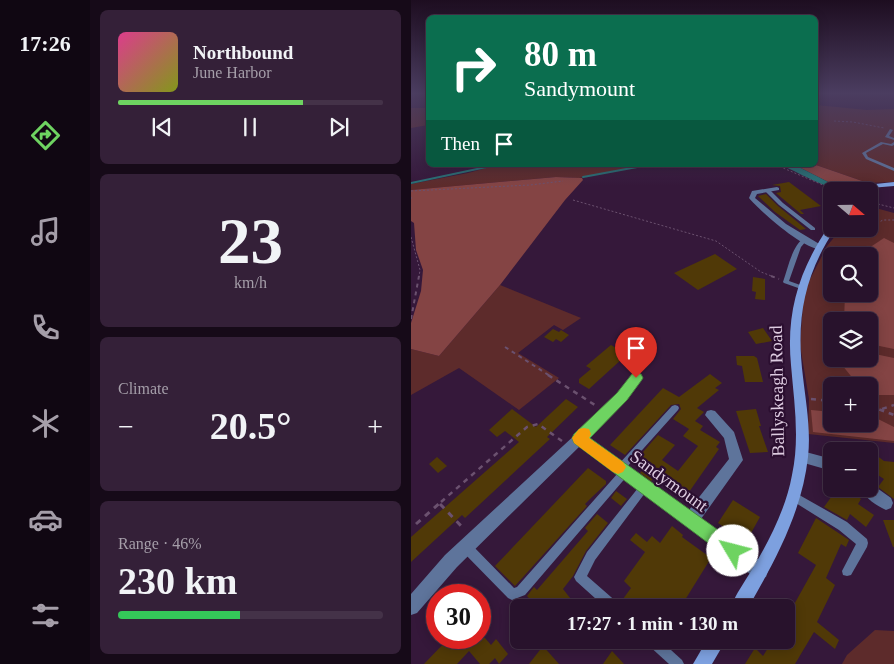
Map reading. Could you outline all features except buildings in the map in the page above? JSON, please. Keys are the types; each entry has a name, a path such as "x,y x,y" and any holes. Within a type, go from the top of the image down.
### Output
{"main road":[{"path":"879,185 894,184"},
{"name":"Ballyskeagh Road","path":"744,599 761,571 789,515 794,497 802,457 803,426 795,353 795,328 801,287 818,247 825,238"},
{"path":"703,664 712,649"}],"street":[{"path":"777,189 754,192 753,198 774,218 804,240 818,247"},
{"path":"411,607 451,561 607,412 622,397 636,378"},
{"path":"691,520 736,460 730,436 711,415"},
{"name":"Sandymount","path":"575,443 623,470 761,571"},
{"path":"802,457 823,463"},
{"path":"878,497 886,503"}],"lane":[{"path":"891,130 887,137 894,139"},
{"path":"894,143 891,145 882,143 864,153 867,158 894,170"},
{"path":"767,190 781,204 813,229"},
{"path":"801,287 786,282 798,247 804,240"},
{"path":"469,543 512,594 521,591 675,408"},
{"path":"605,599 580,577 591,556 645,486"},
{"path":"794,497 843,526 863,543 847,571"},
{"path":"661,649 678,664"}],"path":[{"path":"862,124 891,130"},
{"path":"781,167 823,185"},
{"path":"411,191 530,185 563,181"},
{"path":"573,200 716,241 761,272 786,282"},
{"path":"879,204 894,208"},
{"path":"879,222 883,220 894,220"},
{"path":"411,237 420,270 411,319"},
{"path":"505,347 607,412"},
{"path":"801,400 823,400"},
{"path":"881,409 894,405"},
{"path":"878,408 894,415"},
{"path":"416,524 533,424 538,424 575,443"},
{"path":"440,504 469,543"}],"shaded area":[{"path":"411,124 426,124 426,125 411,128"},
{"path":"818,124 894,124 894,182 865,182 818,166"},
{"path":"818,166 865,182 828,182 799,167"},
{"path":"490,167 638,167 579,178 556,177 411,190 411,184"},
{"path":"785,167 799,167 828,182 823,182 823,184"},
{"path":"556,177 582,178 583,180 565,200 500,285 439,356 411,349 411,323 421,291 423,270 416,250 414,223 411,221 411,190"},
{"path":"879,209 894,213 894,443 808,434 809,399 800,345 804,291 823,254 823,302 878,302 878,247 827,246 834,238 879,238"},
{"path":"884,238 894,243 894,349 878,346 878,312 844,312 845,302 878,302 878,247 870,247"},
{"path":"500,285 581,318 563,330 554,325 518,353 559,378 519,410 459,368 411,395 411,349 439,356"},
{"path":"878,355 894,358 894,395 878,395 878,377 852,377 844,367 878,367"},
{"path":"811,410 823,411 823,432 878,432 878,419 894,427 894,441 813,432"},
{"path":"875,630 894,631 894,664 842,664 847,655"}],"waterway":[{"path":"411,183 487,167"},
{"path":"583,177 637,167"}],"slow traffic":[{"path":"584,434 579,438 618,467"}],"route":[{"path":"636,378 622,397 579,438 733,551"}]}
